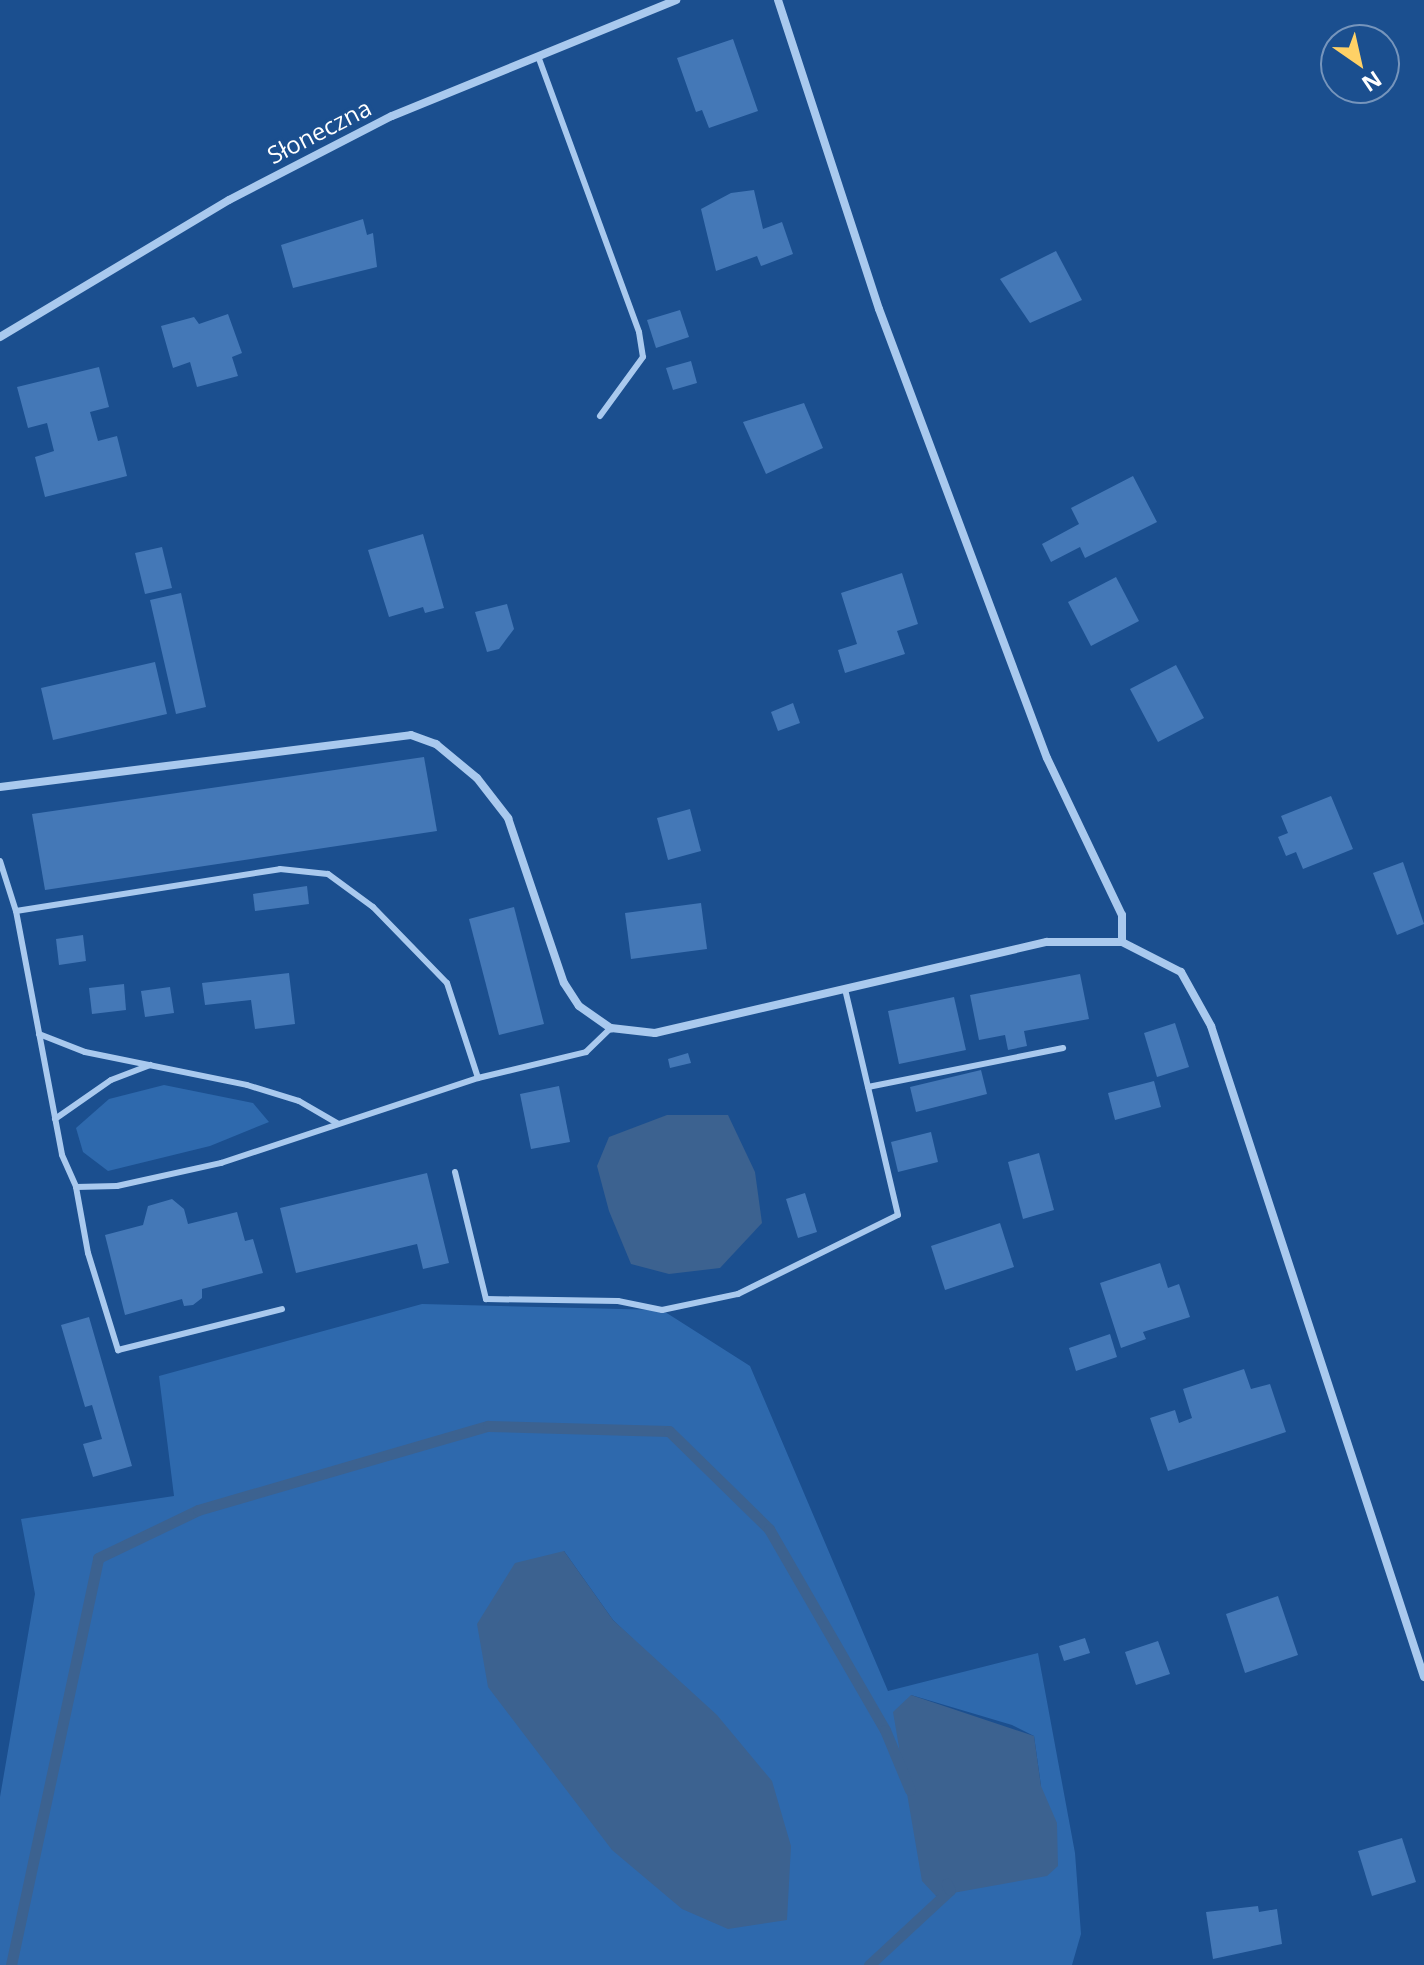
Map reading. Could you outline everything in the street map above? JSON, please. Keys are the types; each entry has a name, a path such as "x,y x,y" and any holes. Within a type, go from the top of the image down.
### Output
{"street":[{"name":"Słoneczna","path":"0,337 229,200 392,116 676,0"},
{"path":"778,0 879,309 1047,758 1122,915 1122,942"},
{"path":"0,787 411,735 436,744 477,778 508,818 564,983 579,1006 611,1028 655,1033 1047,942 1122,942 1181,972 1211,1026 1424,1677"}],"lane":[{"path":"538,56 639,332 643,357 600,416"},
{"path":"0,861 16,911 62,1155 76,1187 88,1253 118,1350 282,1309"},
{"path":"16,911 280,869 328,874 393,926 447,983 478,1078"},
{"path":"455,1172 486,1299 618,1301 662,1310 738,1294 898,1215 845,989"},
{"path":"76,1187 117,1186 221,1163 478,1078 586,1052 611,1028"},
{"path":"39,1034 85,1052 153,1063 299,1101 337,1123"},
{"path":"868,1087 1063,1048"},
{"path":"55,1119 111,1080 153,1063"}],"shaded area":[{"path":"164,1085 253,1103 269,1122 210,1146 108,1171 83,1152 76,1128 109,1099"},
{"path":"667,1115 728,1115 755,1172 762,1223 720,1268 669,1274 631,1264 609,1211 597,1166 609,1137"},
{"path":"422,1304 662,1310 750,1366 888,1691 1038,1653 1075,1853 1081,1934 1072,1965 0,1965 0,1797 35,1594 21,1519 174,1496 159,1376","holes":["564,1551 613,1620 660,1665 550,1766 489,1687","911,1695 1012,1725 1034,1736 1041,1786 989,1885 936,1896"]},
{"path":"564,1551 613,1620 717,1715 772,1781 791,1846 787,1920 728,1929 682,1909 612,1850 488,1687 477,1624 515,1563"},
{"path":"911,1695 1034,1736 1041,1786 1057,1823 1058,1866 1047,1876 936,1896 922,1881 893,1712"}],"building":[{"path":"733,39 758,111 709,128 702,110 696,112 677,58"},
{"path":"754,190 763,229 782,222 793,254 761,266 757,256 716,271 701,209 731,193"},
{"path":"363,219 367,235 373,233 377,267 293,288 281,245"},
{"path":"1056,251 1082,300 1030,323 1000,279"},
{"path":"680,310 689,337 656,348 647,320"},
{"path":"228,314 242,353 232,357 238,376 197,387 190,362 173,368 161,326 194,317 199,324"},
{"path":"691,361 697,383 673,390 666,368"},
{"path":"99,367 109,407 90,412 98,441 117,436 127,476 45,497 35,457 54,451 47,423 28,428 17,387"},
{"path":"804,403 823,448 766,474 743,422"},
{"path":"1133,476 1157,522 1085,558 1080,547 1051,562 1042,544 1079,524 1071,508"},
{"path":"423,534 444,608 425,613 423,607 389,617 368,550"},
{"path":"162,547 172,588 145,594 135,553"},
{"path":"902,573 918,624 897,631 905,654 845,673 838,650 857,644 841,593"},
{"path":"1116,577 1139,621 1091,646 1068,602"},
{"path":"181,593 206,707 176,714 150,600"},
{"path":"507,604 514,629 499,649 487,652 475,612"},
{"path":"155,662 167,714 53,740 41,688"},
{"path":"1176,665 1204,718 1158,742 1130,689"},
{"path":"793,703 800,723 778,731 771,712"},
{"path":"424,757 437,831 45,890 32,814"},
{"path":"1331,796 1353,849 1303,869 1296,852 1286,856 1278,837 1288,833 1281,816"},
{"path":"690,809 701,851 668,860 657,818"},
{"path":"1403,862 1424,924 1397,935 1373,873"},
{"path":"307,886 309,904 255,911 253,894"},
{"path":"701,903 707,949 631,959 625,913"},
{"path":"514,907 544,1024 499,1035 469,919"},
{"path":"83,935 86,961 59,965 56,939"},
{"path":"289,973 295,1024 255,1029 251,1000 205,1005 202,983"},
{"path":"1080,974 1089,1019 1024,1031 1027,1046 1008,1050 1005,1035 979,1040 970,995"},
{"path":"124,984 126,1010 92,1014 89,988"},
{"path":"170,987 174,1013 145,1017 141,991"},
{"path":"954,997 966,1050 899,1064 888,1011"},
{"path":"1175,1023 1189,1067 1157,1077 1144,1033"},
{"path":"688,1053 691,1063 670,1068 668,1059"},
{"path":"981,1070 987,1094 916,1112 910,1087"},
{"path":"1154,1081 1161,1107 1115,1120 1108,1093"},
{"path":"559,1086 570,1142 531,1149 520,1094"},
{"path":"931,1132 938,1162 898,1172 891,1142"},
{"path":"1039,1153 1054,1210 1023,1219 1008,1162"},
{"path":"427,1173 449,1263 423,1269 417,1244 296,1273 280,1208"},
{"path":"805,1193 817,1232 798,1238 786,1199"},
{"path":"172,1199 184,1209 188,1224 237,1212 245,1241 253,1239 263,1273 202,1289 202,1298 193,1305 184,1306 182,1299 125,1315 105,1235 143,1225 148,1206"},
{"path":"1000,1223 1014,1267 945,1290 931,1246"},
{"path":"1160,1263 1168,1288 1179,1284 1190,1317 1143,1332 1146,1339 1121,1348 1100,1283"},
{"path":"89,1317 132,1466 93,1477 83,1444 102,1439 92,1405 85,1407 61,1325"},
{"path":"1110,1334 1117,1357 1076,1371 1069,1348"},
{"path":"1244,1369 1251,1389 1270,1384 1286,1432 1168,1471 1150,1418 1175,1410 1179,1423 1192,1418 1183,1389"},
{"path":"1278,1596 1298,1655 1245,1673 1226,1614"},
{"path":"1085,1638 1090,1653 1064,1661 1059,1646"},
{"path":"1158,1641 1170,1674 1136,1685 1125,1652"},
{"path":"1402,1838 1416,1882 1372,1896 1358,1851"},
{"path":"1258,1906 1259,1912 1277,1909 1282,1944 1213,1959 1206,1912"}],"waterway":[{"path":"11,1965 98,1558 198,1510 488,1426 669,1431 769,1529 885,1730 910,1790"},
{"path":"869,1965 950,1890 947,1884"}]}
